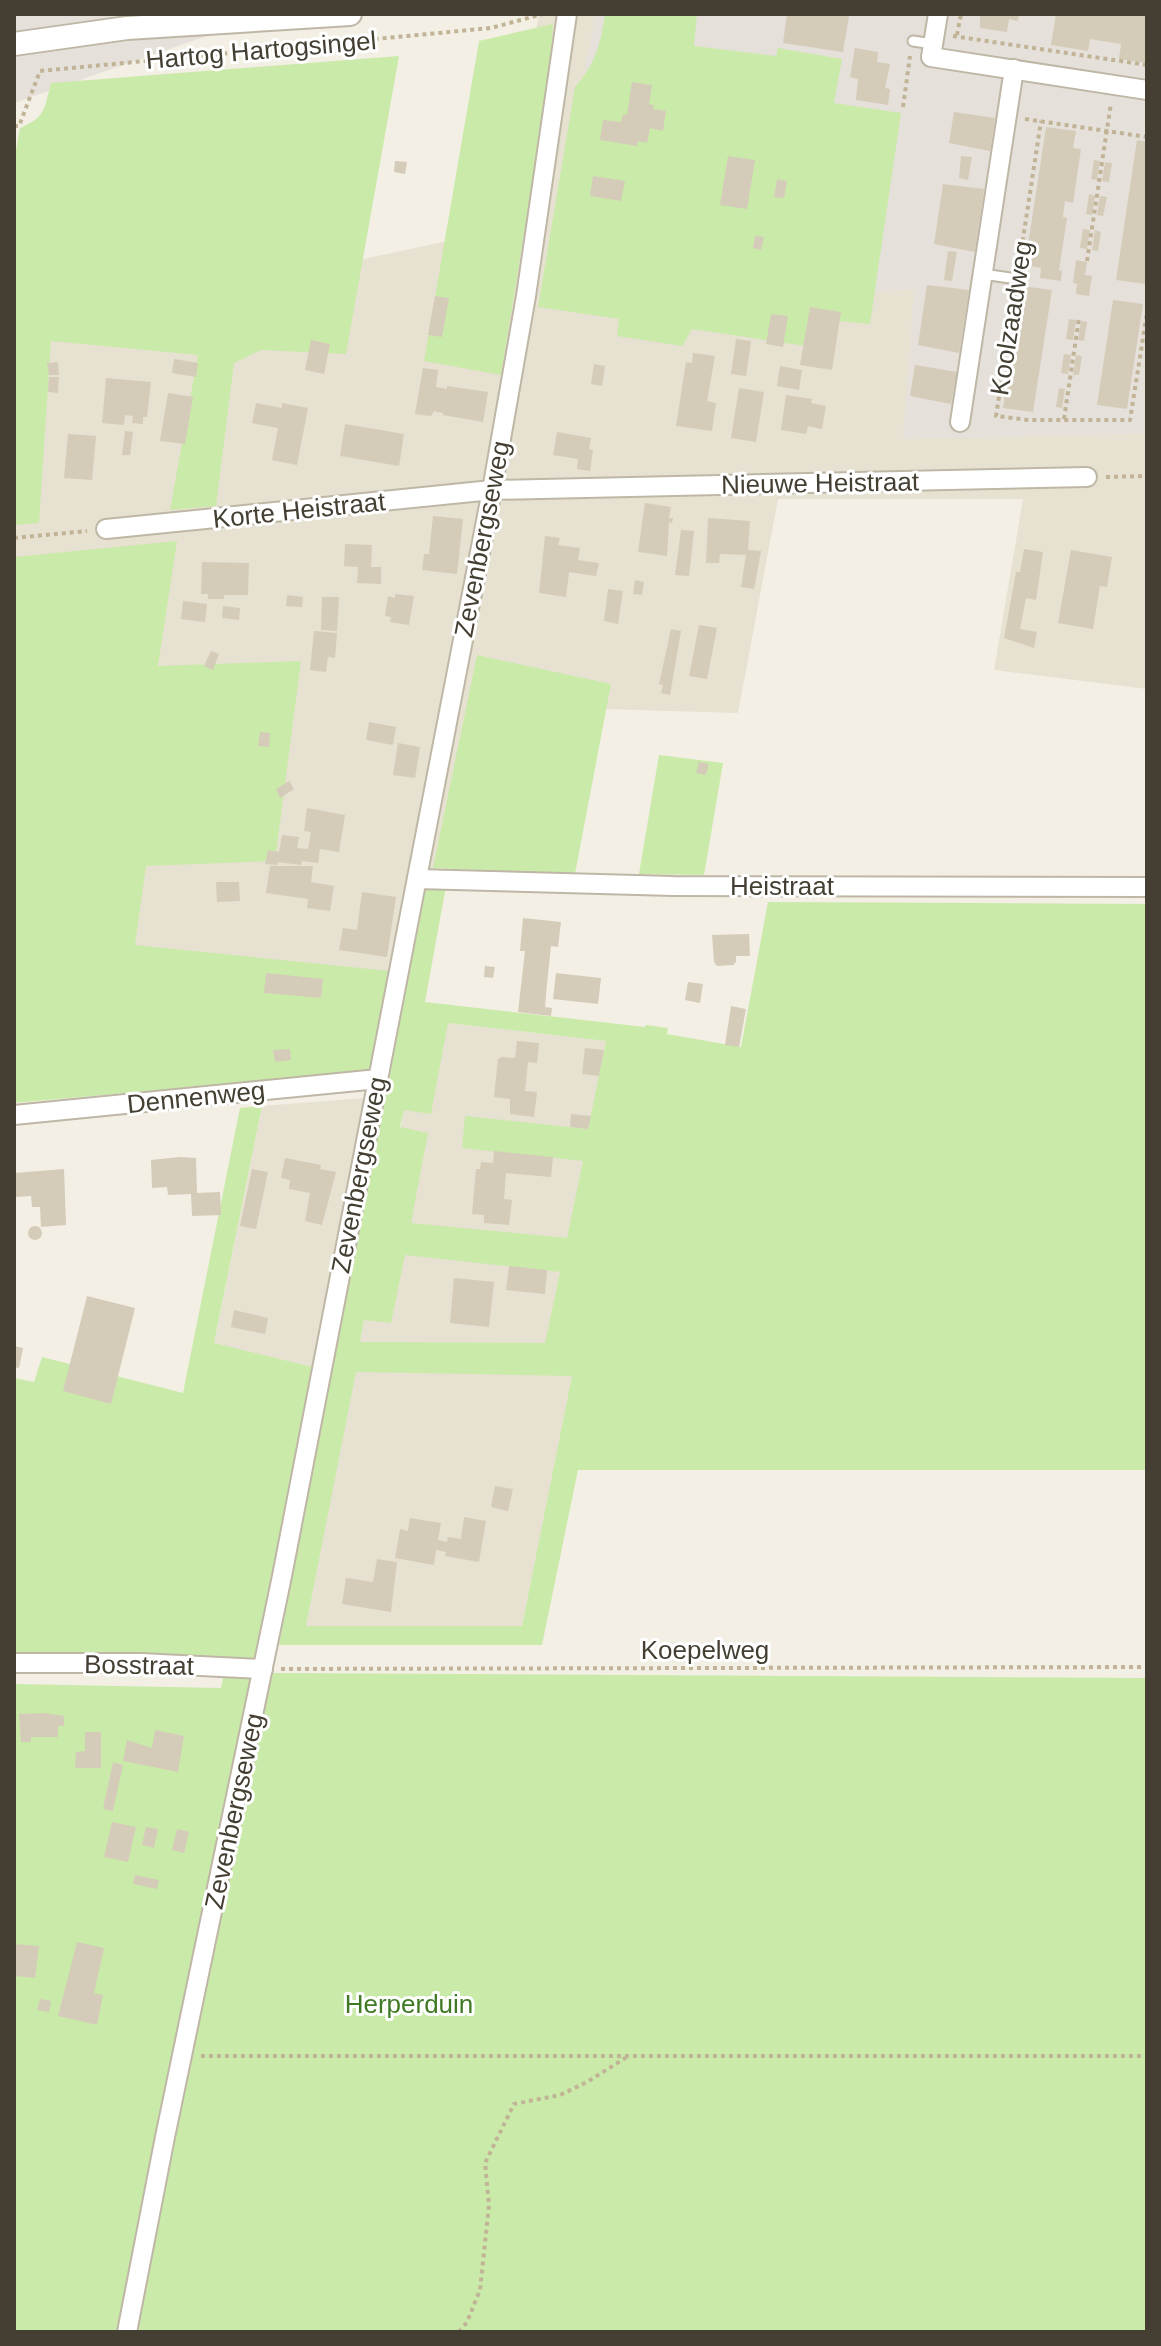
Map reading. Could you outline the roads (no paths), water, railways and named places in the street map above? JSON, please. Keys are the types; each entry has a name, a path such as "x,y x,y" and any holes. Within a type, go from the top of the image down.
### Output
{"street":[{"name":"Hartog Hartogsingel","path":"14,44 127,28 350,14"},
{"name":"Zevenbergseweg","path":"127,2332 263,1669 492,490 526,296 567,14"},
{"path":"938,14 931,57 1147,90"},
{"name":"Koolzaadweg","path":"960,422 1014,69"},
{"name":"Nieuwe Heistraat","path":"492,490 1087,477"},
{"name":"Korte Heistraat","path":"106,529 492,490"},
{"name":"Heistraat","path":"417,879 673,886 1147,887"},
{"name":"Dennenweg","path":"14,1115 378,1079"},
{"name":"Bosstraat","path":"14,1663 140,1663 263,1669"}],"lane":[{"path":"913,41 934,39"},
{"path":"983,274 1017,279"}],"park label":[{"name":"Herperduin","path":"409,2004"}]}
